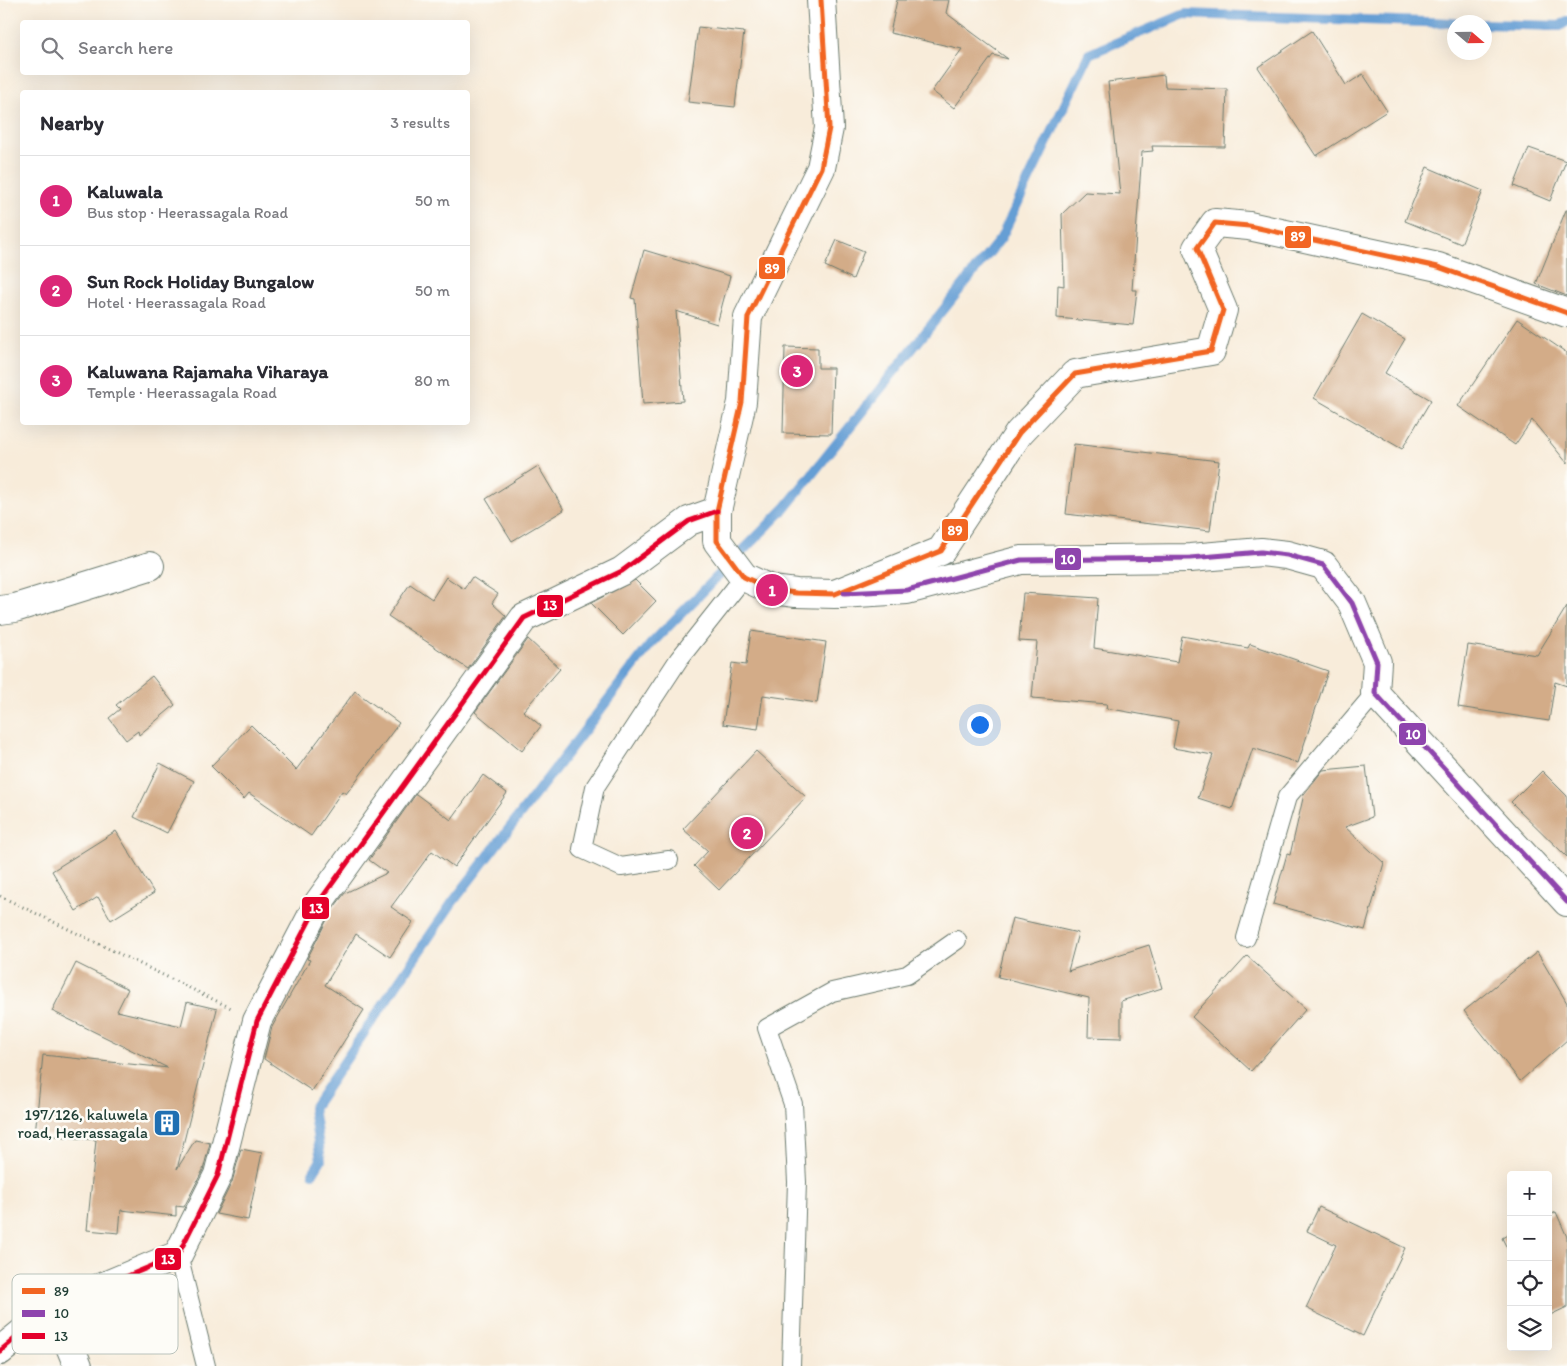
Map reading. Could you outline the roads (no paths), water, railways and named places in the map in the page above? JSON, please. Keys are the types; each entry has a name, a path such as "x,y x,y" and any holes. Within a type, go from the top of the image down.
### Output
{"street":[{"path":"821,0 828,136 821,168 748,317 742,402 717,511 717,541 741,573 772,590 796,594 835,594 907,590 1021,560 1190,558 1261,552 1287,555 1324,565 1352,603 1378,662 1375,693 1567,902"},
{"path":"835,594 941,551 1019,433 1075,374 1211,351 1222,310 1197,248 1215,223 1249,226 1438,267 1567,313"},
{"path":"133,1274 178,1255 218,1175 257,1021 319,902 524,618 622,571 688,521 717,511"},
{"path":"0,610 15,608 150,566"},
{"path":"0,1351 12,1341"},
{"path":"73,1354 78,1366"}],"lane":[{"path":"669,860 621,867 582,849 595,787 679,659 741,573"},
{"path":"1246,938 1287,797 1375,693"},
{"path":"791,1366 798,1182 794,1104 767,1028 832,992 907,975 957,940"},
{"path":"178,1255 206,1366"}],"waterway":[{"path":"313,1173 321,1160 313,1108 452,903 650,645 785,508 1001,238 1089,54 1185,14 1447,23"},
{"path":"1492,24 1560,26 1567,21"}],"place":[{"name":"Kaluwana Rajamaha Viharaya","path":"797,371"},
{"name":"Kaluwala","path":"772,590"},
{"name":"Sun Rock Holiday Bungalow","path":"747,833"},
{"name":"197/126, kaluwela road, Heerassagala","path":"167,1123"}]}
